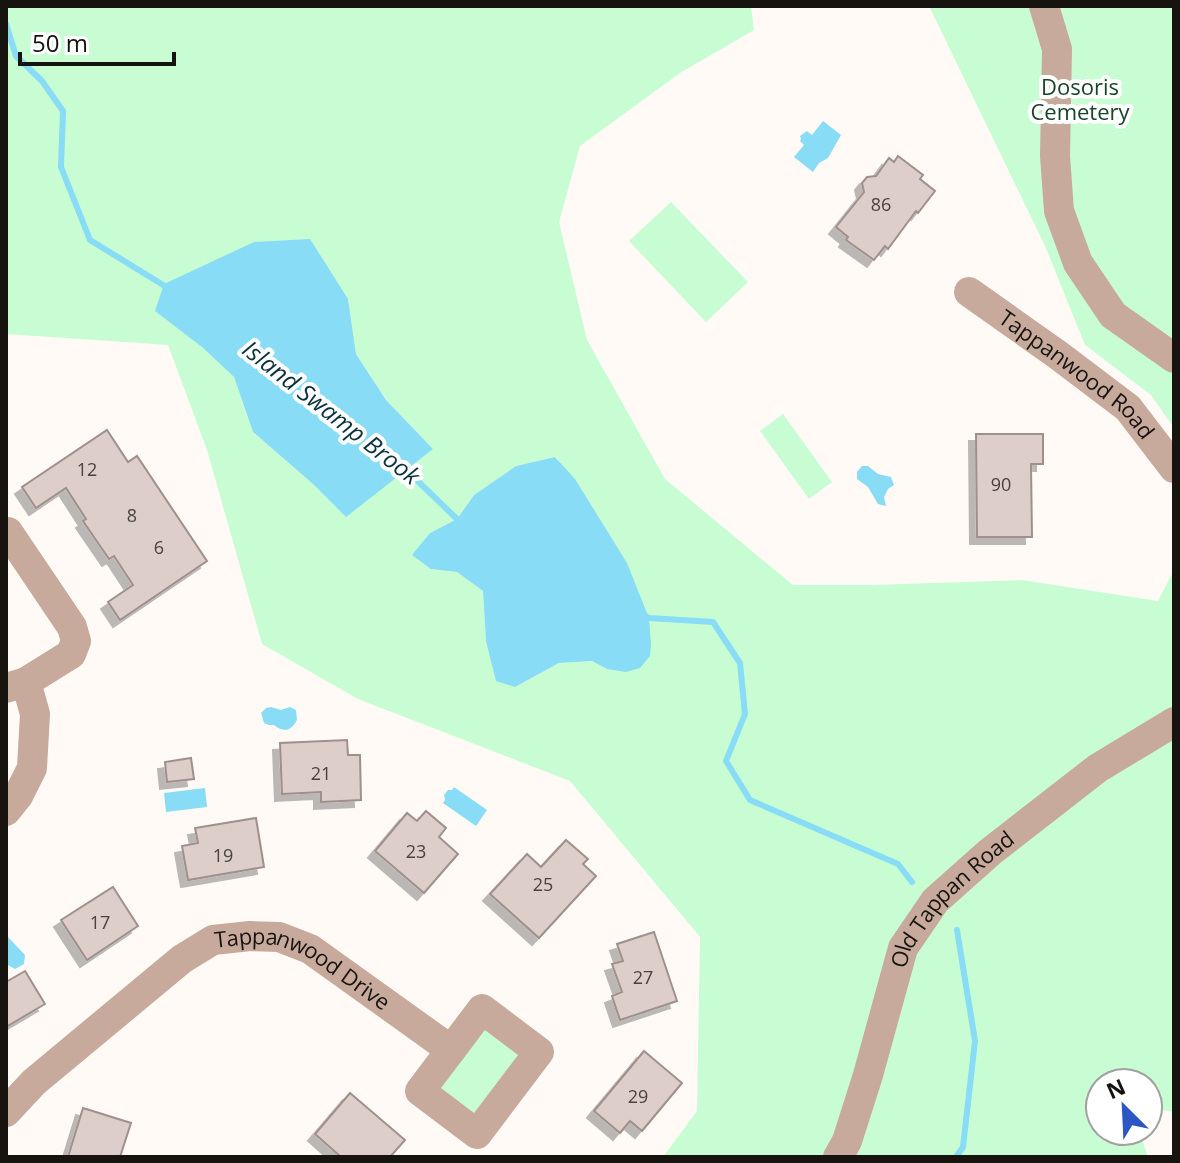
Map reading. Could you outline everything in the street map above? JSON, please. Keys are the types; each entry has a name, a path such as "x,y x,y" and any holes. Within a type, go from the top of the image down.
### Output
{"street":[{"path":"1044,6 1057,49 1055,156 1059,211 1078,263 1113,315 1174,358"},
{"name":"Tappanwood Road","path":"969,292 1128,408 1174,468"},
{"path":"6,532 72,627 76,641 71,654 16,685 35,714 32,768 18,796 6,811"},
{"name":"Old Tappan Road","path":"838,1157 847,1141 868,1075 903,948 935,901 990,852 1098,768 1174,722"},
{"name":"Tappanwood Drive","path":"6,1112 34,1082 182,959 213,940 279,937 310,949 451,1050"}],"green space":[{"path":"6,6 751,6 754,30 680,73 580,146 559,222 587,340 665,479 793,585 1022,580 1158,601 1174,570 1174,1112 1164,1110 1164,1067 1084,1067 1084,1147 1145,1147 1148,1157 663,1157 697,1111 700,937 570,781 358,699 262,644 207,450 168,345 6,334","holes":["348,299 356,354 386,400 433,449 345,516 253,432 234,377 202,347","556,457 627,563 607,669 592,661 559,663 515,687 486,641 483,591 457,572 431,569 430,533 457,519 474,495 516,466"]},
{"name":"Dosoris Cemetery","path":"929,6 1174,6 1174,428 1151,395 1085,345 1045,246"},
{"path":"671,202 748,282 706,322 629,241"},
{"path":"783,414 832,482 809,499 760,431"},
{"path":"486,1028 517,1051 518,1057 475,1118 436,1085"}],"water":[{"path":"823,121 841,135 828,158 819,163 813,172 794,157 804,145 800,136 807,131 812,135"},
{"path":"310,239 348,299 356,354 386,400 433,449 346,517 253,432 234,377 202,347 155,311 164,284 254,242"},
{"path":"555,457 575,479 627,563 649,618 650,656 640,668 626,672 607,669 592,661 559,663 515,687 496,681 486,641 483,591 457,572 431,569 412,555 430,533 457,519 474,495 516,466"},
{"path":"862,466 891,477 894,485 884,497 886,506 878,504 868,487 857,479 857,472"},
{"path":"271,707 296,710 297,720 287,730 264,723 261,713"},
{"path":"454,787 487,810 476,826 443,803 444,795"},
{"path":"205,788 207,807 166,812 164,793"},
{"path":"6,935 25,955 24,964 15,969 6,964"}],"building":[{"path":"898,156 923,175 920,179 935,191 888,249 885,246 874,260 846,240 848,237 836,227 864,192 862,183 867,177 876,176 889,158 894,162"},
{"path":"107,430 128,462 137,456 207,561 120,620 108,602 133,585 114,556 109,559 83,521 86,519 66,488 36,508 22,487"},
{"path":"976,434 1043,434 1043,464 1031,464 1032,537 977,537"},
{"path":"347,740 348,755 360,755 361,800 321,802 321,792 282,794 280,743"},
{"path":"191,758 194,779 167,782 165,762"},
{"path":"426,811 446,828 439,837 458,854 424,893 375,851 407,813 417,821"},
{"path":"256,818 264,867 188,880 182,846 198,843 195,828"},
{"path":"566,840 588,859 583,864 596,876 539,938 490,894 527,854 541,867"},
{"path":"113,887 138,926 87,960 61,920"},
{"path":"654,932 677,1001 620,1020 612,996 622,992 612,964 623,961 617,944"},
{"path":"25,971 45,1004 6,1027 6,982"},
{"path":"644,1051 682,1083 642,1131 630,1121 620,1133 594,1111"},
{"path":"350,1093 405,1140 390,1157 341,1157 315,1134"},
{"path":"83,1108 131,1123 120,1157 68,1157"}],"waterway":[{"name":"Island Swamp Brook","path":"6,24 16,56 42,81 63,111 61,167 90,240 168,288"},
{"name":"Island Swamp Brook","path":"400,464 462,522"},
{"name":"Island Swamp Brook","path":"643,615 713,622 740,663 745,714 726,761 750,800 898,864 912,882"},
{"name":"Island Swamp Brook","path":"956,1157 963,1147 975,1041 957,930"}]}
